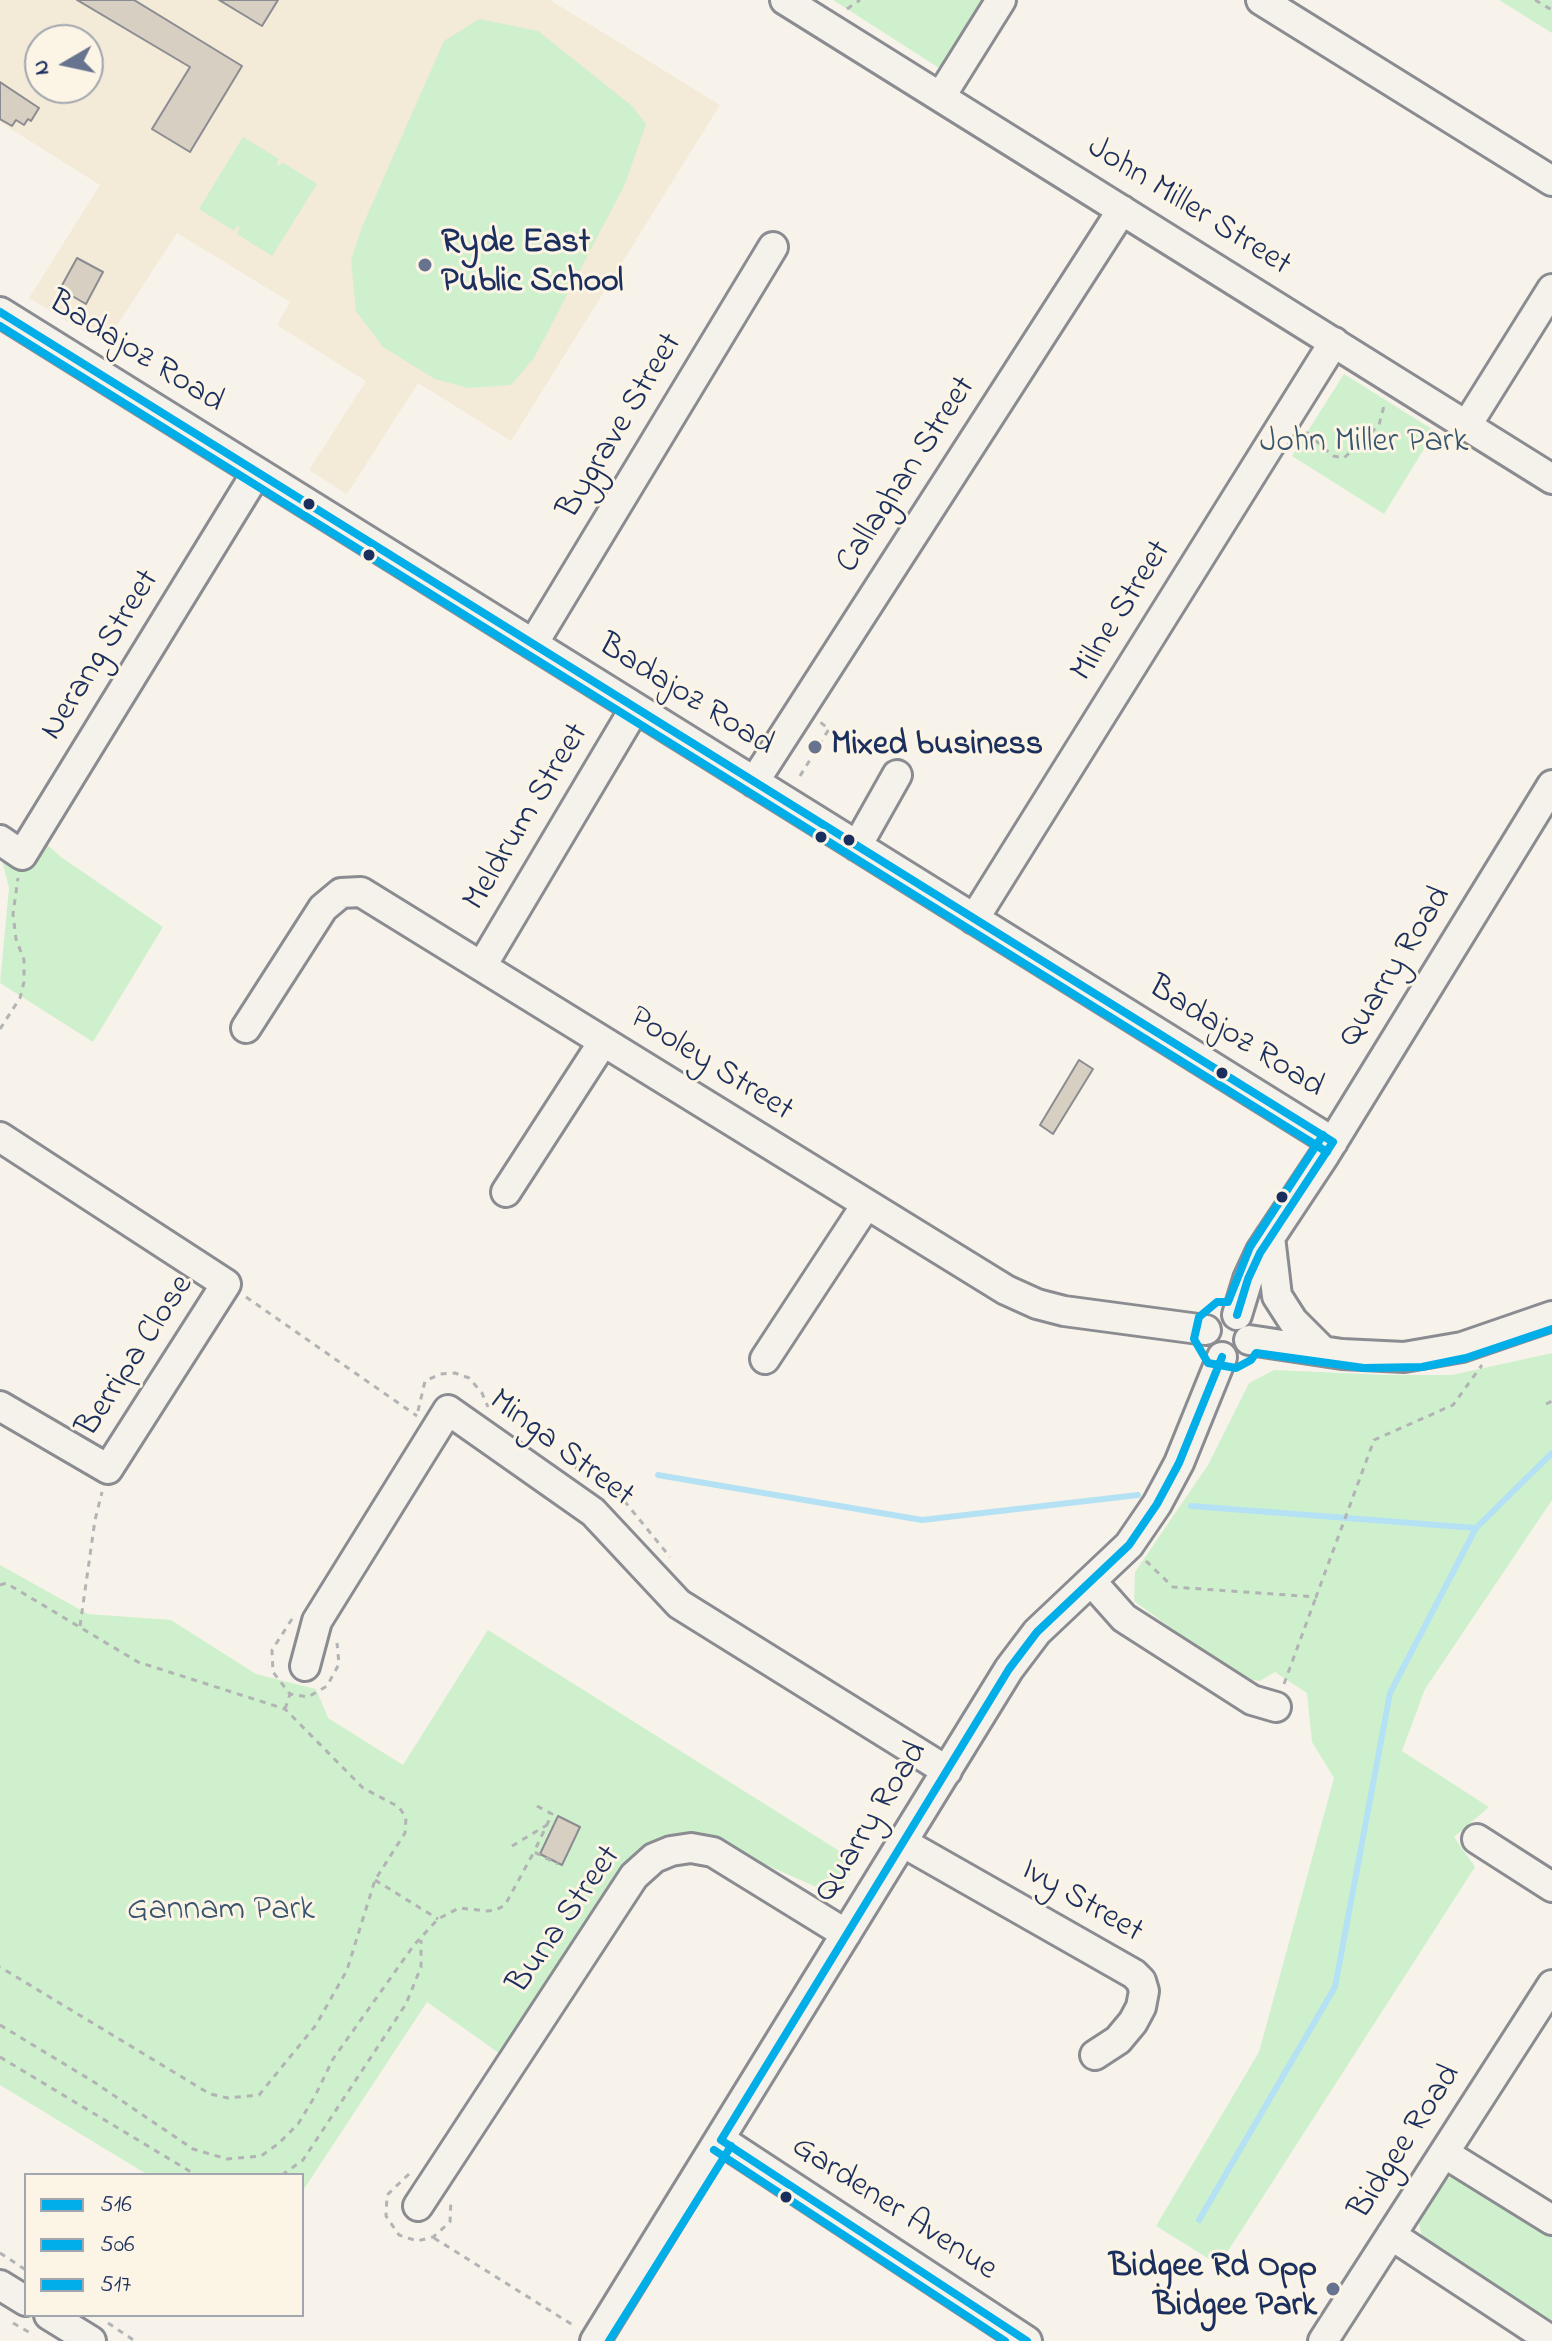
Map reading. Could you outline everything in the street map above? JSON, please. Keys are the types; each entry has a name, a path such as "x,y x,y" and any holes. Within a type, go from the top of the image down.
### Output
{"street":[{"name":"John Miller Street","path":"785,0 1552,479"},
{"path":"941,96 1001,0"},
{"path":"1261,0 1552,181"},
{"name":"Callaghan Street","path":"754,782 1122,210"},
{"name":"Bygrave Street","path":"533,644 773,247"},
{"path":"1467,425 1552,289"},
{"name":"Badajoz Road","path":"0,312 1333,1142"},
{"name":"Milne Street","path":"974,919 1334,342"},
{"name":"Nerang Street","path":"11,848 257,472"},
{"name":"Meldrum Street","path":"483,964 635,708"},
{"path":"857,846 897,775"},
{"name":"Quarry Road","path":"1237,1315 1248,1279 1270,1237 1333,1142 1552,785"},
{"name":"Pooley Street","path":"246,1028 323,908 341,893 361,892 483,964 603,1042 1006,1290 1037,1304 1064,1311 1206,1330"},
{"path":"506,1192 603,1042"},
{"name":"Berripa Close","path":"0,1137 226,1284 108,1469 0,1406"},
{"path":"765,1359 866,1205"},
{"path":"1270,1237 1277,1296 1293,1321 1322,1350"},
{"path":"1222,1313 1237,1315 1247,1323 1249,1340 1239,1354 1222,1357 1211,1349 1206,1330 1214,1317 1222,1313"},
{"path":"1249,1340 1365,1356 1412,1356 1462,1347 1552,1316"},
{"name":"Quarry Road","path":"586,2334 721,2140 1009,1669 1037,1632 1129,1545 1157,1504 1179,1463 1222,1357"},
{"name":"Minga Street","path":"305,1666 317,1621 448,1410 593,1512 679,1604 947,1771"},
{"path":"1092,1582 1124,1618 1252,1700 1276,1707"},
{"path":"1477,1839 1552,1887"},
{"name":"Ivy Street","path":"902,1842 1134,1974 1141,1981 1144,1991 1141,2007 1133,2022 1118,2040 1095,2055"},
{"name":"Buna Street","path":"418,2206 634,1876 654,1858 691,1848 713,1852 846,1934"},
{"name":"Bidgee Road","path":"1323,2341 1552,1985"},
{"name":"Gardener Avenue","path":"721,2140 1027,2341"},
{"path":"1444,2153 1552,2220"},
{"path":"1391,2235 1552,2341"},
{"path":"0,2285 18,2311"},
{"path":"55,2317 100,2332"}],"path":[{"path":"841,14 860,0"},
{"path":"1535,0 1552,10"},
{"path":"1287,418 1333,456 1344,458 1379,425 1381,410 1389,398"},
{"path":"0,1029 20,998 24,982 24,960 16,939 13,914 11,848"},
{"path":"226,1284 417,1416 425,1381 440,1374 455,1373 469,1378 482,1393 492,1417"},
{"path":"1276,1707 1374,1440 1453,1405 1505,1333"},
{"path":"1546,1404 1552,1401"},
{"path":"554,1455 617,1492 677,1565"},
{"path":"79,1627 95,1520 108,1469"},
{"path":"1129,1545 1173,1587 1316,1597"},
{"path":"0,1585 6,1583 138,1662 285,1709 363,1788 399,1807 406,1818 405,1833 375,1880 347,1970 316,2025 259,2095 228,2098 210,2094 0,1967"},
{"path":"296,1611 272,1650 273,1672 290,1694 308,1697 327,1686 339,1664 337,1640"},
{"path":"285,1709 290,1694"},
{"path":"0,2025 94,2082 193,2149 227,2159 261,2156 298,2124 333,2059 390,1977 438,1919 459,1908 487,1911 505,1905 552,1814 537,1806"},
{"path":"512,1846 547,1825"},
{"path":"534,1852 558,1864"},
{"path":"375,1880 438,1919"},
{"path":"285,2173 303,2160 406,2004 421,1967 421,1937"},
{"path":"0,2057 193,2173"},
{"path":"418,2168 387,2195 386,2216 399,2235 417,2241 433,2237 450,2222 451,2197"},
{"path":"433,2237 586,2334"},
{"path":"0,2253 24,2269"},
{"path":"18,2311 43,2341"},
{"path":"100,2332 135,2341"}],"shaded area":[{"name":"Ryde East Public School","path":"0,0 550,0 720,105 511,441 418,383 347,494 309,470 366,381 277,325 290,302 177,233 105,344 29,298 100,185 0,122"}],"green space":[{"path":"833,0 984,0 939,68"},
{"path":"1499,0 1552,0 1552,33"},
{"path":"479,19 538,31 632,106 646,124 625,184 534,358 511,385 468,388 435,379 383,347 356,311 351,260 362,227 444,41"},
{"path":"243,137 279,159 276,164 279,166 282,162 317,184 272,256 237,234 240,227 237,226 234,231 199,209"},
{"name":"John Miller Park","path":"1344,374 1435,431 1384,514 1292,456"},
{"path":"35,834 61,857 163,927 93,1042 0,983 9,888 0,852"},
{"path":"1552,1353 1552,1500 1425,1689 1402,1751 1489,1807 1454,1837 1475,1867 1219,2265 1156,2226 1259,2052 1334,1778 1312,1742 1307,1693 1275,1672 1260,1681 1240,1678 1134,1601 1135,1572 1208,1465 1249,1383 1274,1370 1452,1375"},
{"name":"Gannam Park","path":"0,1565 88,1614 171,1620 256,1674 316,1689 328,1718 403,1765 488,1630 857,1862 837,1896 707,1839 673,1837 503,2056 427,2002 304,2189 304,2173 145,2173 0,2085"},
{"path":"1455,2175 1552,2230 1552,2329 1423,2241 1418,2219 1441,2182"}],"building":[{"path":"77,0 134,0 242,66 190,152 152,129 190,67"},
{"path":"219,0 278,0 262,26"},
{"path":"0,82 24,98 24,104 39,108 31,121 28,119 24,125 16,120 12,126 0,119"},
{"path":"77,258 103,272 86,304 60,289"},
{"path":"1079,1060 1093,1069 1053,1134 1040,1125"},
{"path":"558,1816 580,1827 562,1865 540,1854"}],"waterway":[{"path":"1199,2220 1335,1987 1390,1693 1476,1528 1552,1453"},
{"path":"658,1475 922,1520 1138,1495"},
{"path":"1191,1506 1476,1528"}],"transit line":[{"name":"516","path":"0,312 1333,1142"},
{"name":"506","path":"0,326 1327,1152"},
{"name":"506","path":"1323,1135 1250,1247 1228,1302 1217,1302 1199,1317 1194,1339 1208,1363 1236,1368 1251,1360 1256,1353 1364,1368 1422,1367 1466,1358 1552,1329"},
{"name":"516","path":"1237,1315 1260,1253 1333,1142"},
{"name":"516","path":"721,2140 1009,1669 1037,1632 1129,1545 1157,1504 1179,1463 1222,1357"},
{"name":"516","path":"721,2140 1027,2341"},
{"name":"517","path":"609,2341 731,2146"},
{"name":"517","path":"714,2150 1005,2341"}],"place":[{"name":"Ryde East Public School","path":"425,265"},
{"name":"Mixed business","path":"815,747"},
{"name":"Bidgee Rd Opp Bidgee Park","path":"1333,2289"}]}
